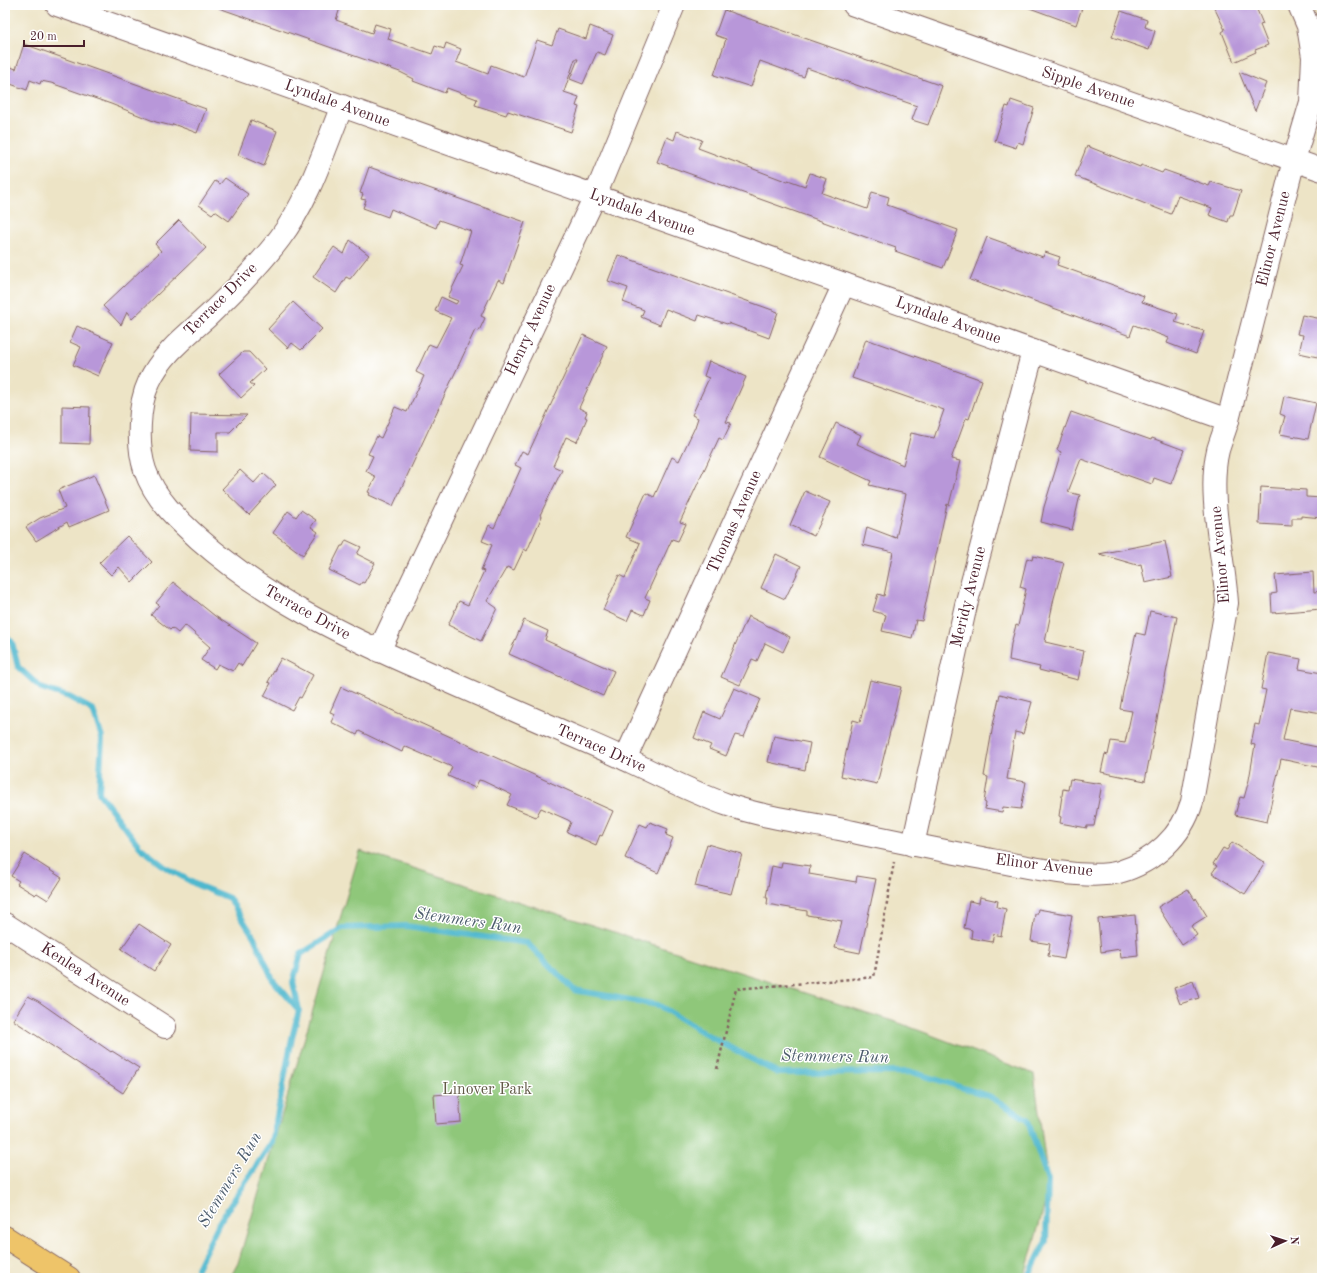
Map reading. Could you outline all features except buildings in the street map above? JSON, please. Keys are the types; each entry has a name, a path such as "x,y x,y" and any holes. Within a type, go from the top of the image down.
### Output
{"main road":[{"path":"5,1237 69,1278"}],"street":[{"name":"Lyndale Avenue","path":"57,5 1228,420"},
{"name":"Henry Avenue","path":"379,651 594,196 674,5"},
{"name":"Sipple Avenue","path":"854,5 1322,170"},
{"name":"Elinor Avenue","path":"905,844 1035,868 1089,874 1117,872 1141,863 1155,855 1168,844 1187,819 1192,802 1227,603 1225,572 1216,512 1215,491 1218,450 1228,420 1294,160 1311,102 1313,57 1308,26 1299,5"},
{"name":"Terrace Drive","path":"342,106 294,218 280,238 255,268 179,342 150,379 142,404 140,423 143,465 150,484 162,502 180,522 214,552 256,585 302,612 379,651 692,790 732,806 905,844"},
{"name":"Thomas Avenue","path":"625,759 844,284"},
{"name":"Meridy Avenue","path":"905,844 1033,351"},
{"name":"Kenlea Avenue","path":"5,924 166,1026"}],"path":[{"path":"717,1069 736,989 874,977 905,844"}],"green space":[{"name":"Linover Park","path":"360,851 902,1024 1034,1074 1049,1189 1024,1278 230,1278 238,1263"}],"waterway":[{"path":"5,635 12,642 18,667 41,688 69,697 93,710 102,738 99,793 140,847 165,867 197,885 229,898 254,937 273,980 298,1009"},
{"name":"Stemmers Run","path":"197,1268 220,1221 272,1142 292,1038 299,1010 293,982 301,954 342,928 406,926 527,943 574,990 658,1005 709,1036 778,1073 912,1072 989,1096 1027,1119 1048,1180 1046,1241 1028,1278"}]}
